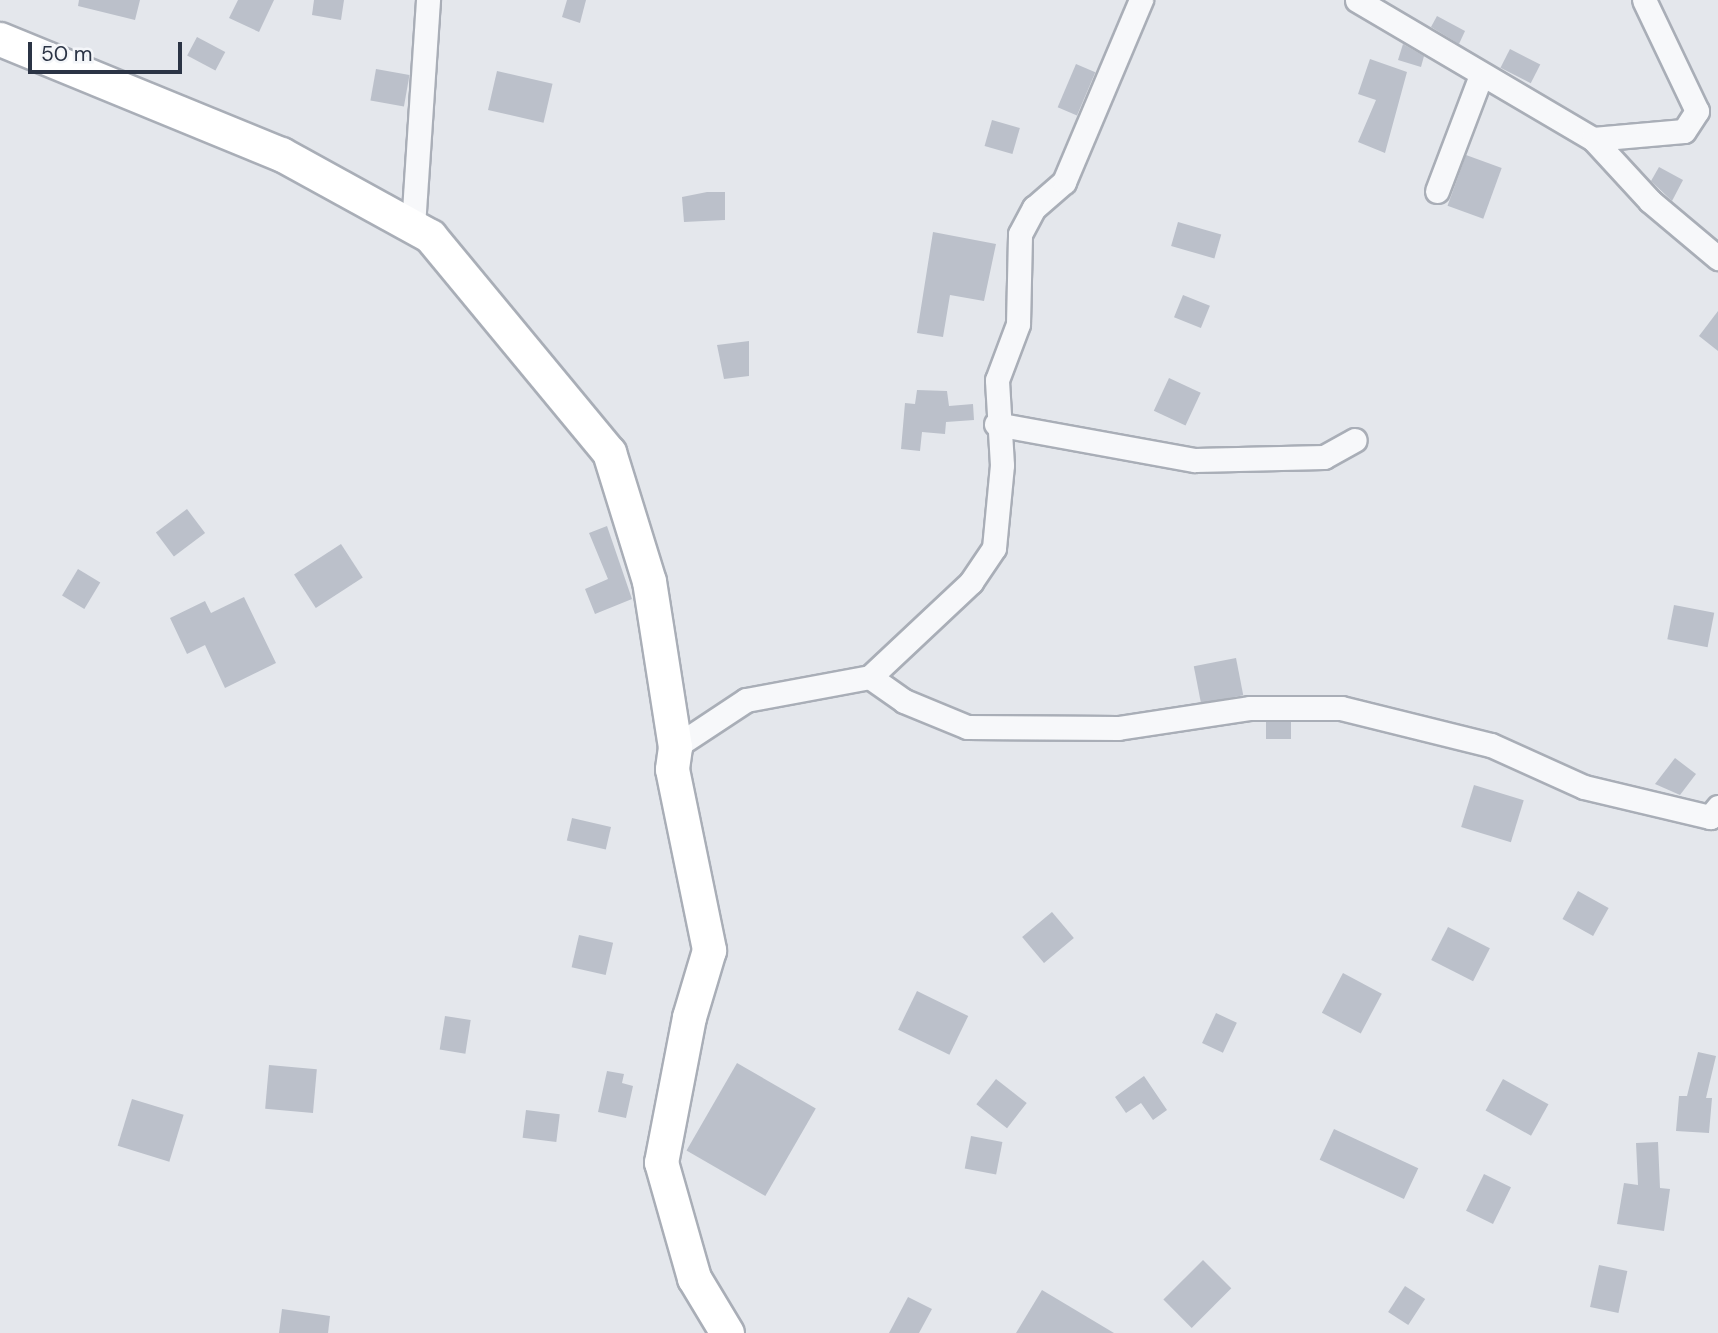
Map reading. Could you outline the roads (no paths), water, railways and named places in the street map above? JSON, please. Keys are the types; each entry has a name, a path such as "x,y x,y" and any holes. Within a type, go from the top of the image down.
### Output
{"street":[{"path":"413,226 428,0"},
{"path":"675,747 746,700 870,677 971,582 994,548 1002,465 996,424 997,380 1018,324 1020,234 1034,208 1064,182 1141,0"},
{"path":"1357,0 1593,139 1650,201 1718,258"},
{"path":"1593,139 1684,131 1697,111 1644,0"},
{"path":"0,40 281,154 430,236 609,452 649,582 675,747 672,769 709,950 689,1017 661,1162 694,1278 727,1333"},
{"path":"1437,191 1481,75"},
{"path":"996,424 1195,460 1324,457 1356,440"},
{"path":"870,677 904,701 967,727 1118,728 1250,708 1341,709 1491,745 1584,787 1710,817 1718,807"}]}
